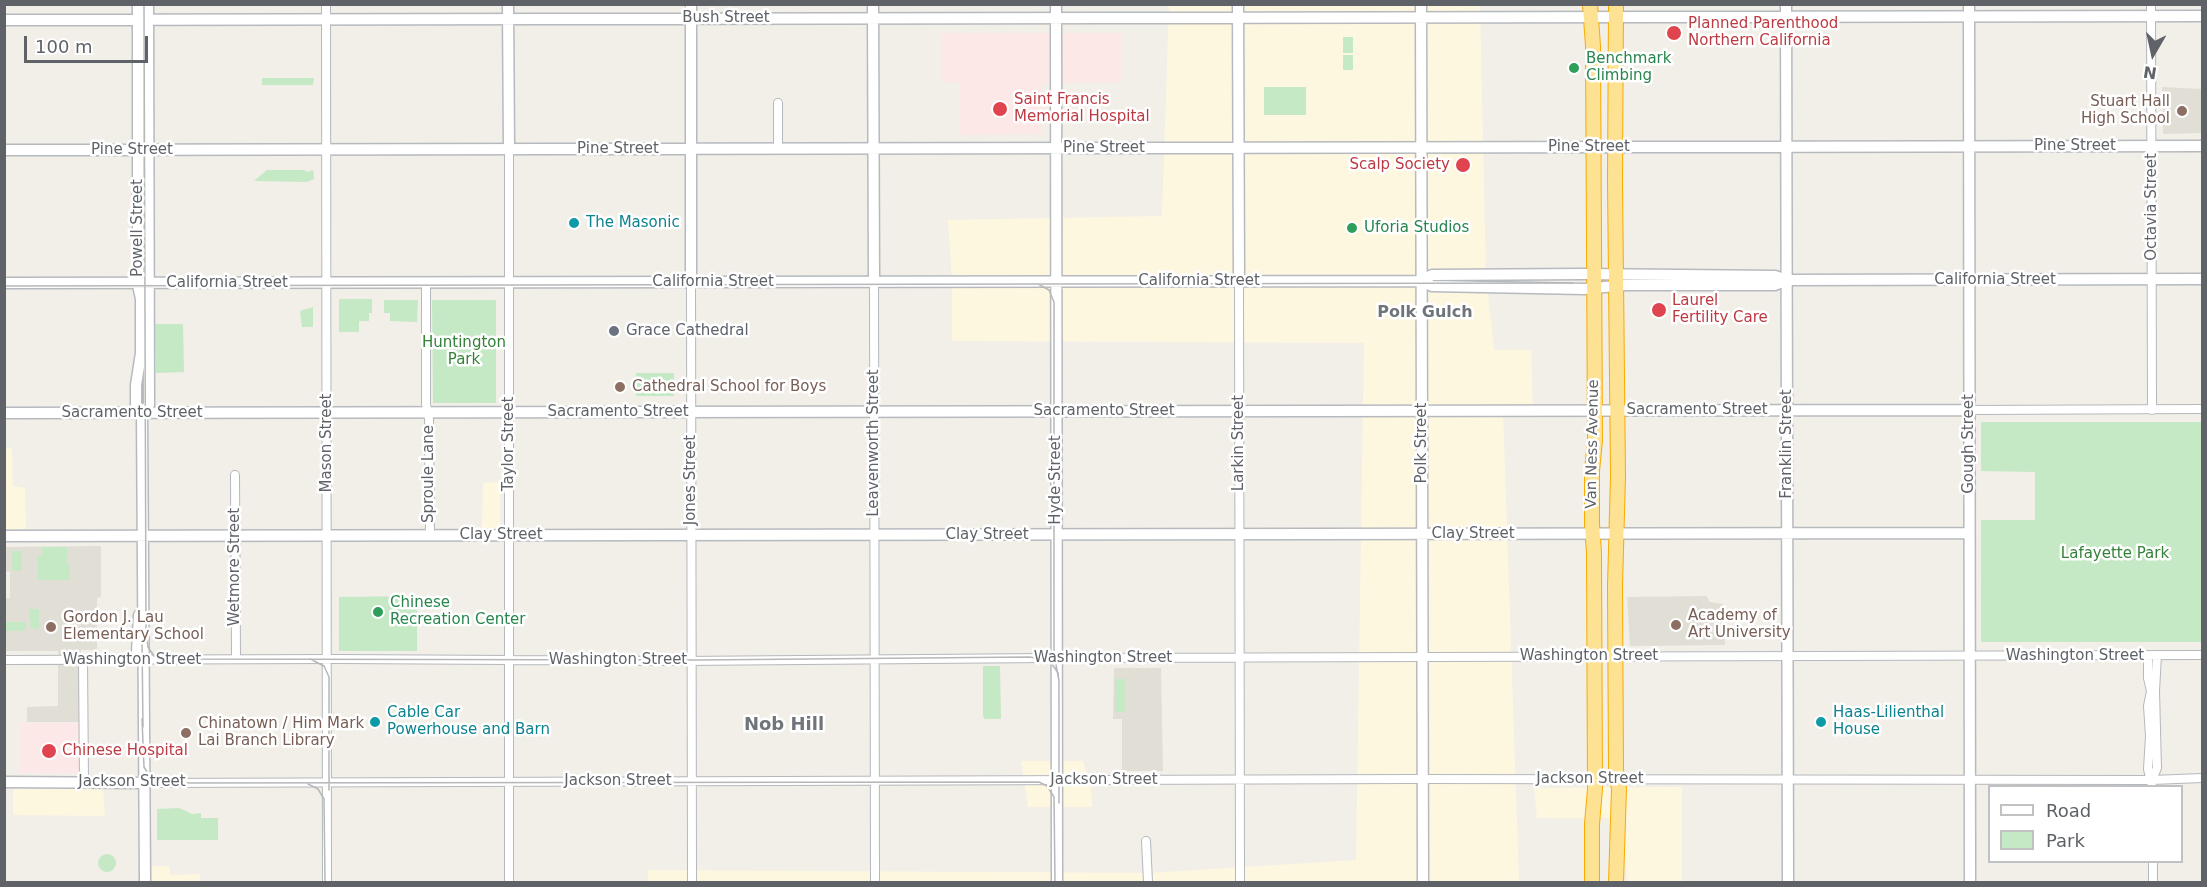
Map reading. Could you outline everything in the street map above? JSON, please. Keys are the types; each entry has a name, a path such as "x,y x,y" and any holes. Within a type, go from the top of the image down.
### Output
{"highway":[{"name":"Van Ness Avenue","path":"1616,10 1618,476 1615,533 1618,832 1616,882"},
{"name":"Van Ness Avenue","path":"1591,11 1595,779 1592,882"}],"street":[{"name":"Powell Street","path":"138,4 143,19 143,283 141,353 136,384 136,405 142,413 143,472 136,505 136,530 144,536 145,882"},
{"name":"Powell Street","path":"143,19 148,4"},
{"name":"Mason Street","path":"326,4 327,882"},
{"name":"Taylor Street","path":"508,4 509,882"},
{"name":"Jones Street","path":"691,4 692,882"},
{"name":"Leavenworth Street","path":"873,4 875,882"},
{"name":"Hyde Street","path":"1056,4 1057,882"},
{"name":"Larkin Street","path":"1238,4 1240,882"},
{"name":"Polk Street","path":"1421,4 1423,882"},
{"name":"Franklin Street","path":"1786,4 1788,882"},
{"name":"Bush Street","path":"4,20 1421,17 1616,10 1786,16 1968,10 2151,10 2202,16"},
{"name":"Gough Street","path":"1968,10 1970,882"},
{"name":"Octavia Street","path":"2151,10 2152,410"},
{"path":"778,103 778,148"},
{"name":"Pine Street","path":"4,150 2202,146"},
{"name":"California Street","path":"4,284 1421,281 1432,286 1594,281 1775,285 1787,280 2202,279"},
{"name":"Sproule Lane","path":"426,283 426,404 430,536"},
{"name":"Sacramento Street","path":"4,413 2202,409"},
{"name":"Wetmore Street","path":"235,475 236,659"},
{"name":"Clay Street","path":"4,536 1969,533"},
{"path":"2152,655 2148,678 2151,691 2148,705 2150,736 2148,768 2152,783"},
{"name":"Washington Street","path":"4,660 692,661 1240,657 2202,655"},
{"path":"83,660 84,782"},
{"name":"Jackson Street","path":"4,783 1787,779 2152,783 2202,778"},
{"path":"1146,841 1148,882"},
{"path":"2153,863 2153,882"}],"shaded area":[{"path":"1169,5 1480,5 1486,275 1494,350 1531,350 1533,411 1503,411 1519,882 648,882 648,870 1148,873 1356,860 1364,343 952,341 952,281 948,220 1162,216"},
{"name":"Saint Francis Memorial Hospital","path":"941,33 1121,33 1121,83 1042,83 1042,134 959,135 959,83 941,82"},
{"name":"Stuart Hall High School","path":"2162,87 2202,89 2202,133 2163,134"},
{"path":"5,447 12,449 13,486 25,488 26,529 5,529"},
{"path":"500,482 500,529 482,529 483,483"},
{"name":"Gordon J. Lau Elementary School","path":"101,546 101,597 97,598 97,650 81,650 81,722 27,722 27,707 58,706 58,651 5,651 4,598 10,598 10,572 5,571 5,547"},
{"name":"Academy of Art University","path":"1706,596 1710,602 1723,604 1725,645 1630,646 1627,597"},
{"path":"1114,668 1161,668 1163,771 1122,771 1122,719 1113,719"},
{"name":"Chinese Hospital","path":"20,723 79,723 79,773 20,773"},
{"path":"1021,761 1083,761 1091,787 1092,807 1028,807"},
{"path":"1682,787 1682,882 1627,882 1623,818 1537,818 1534,788"},
{"path":"103,788 105,816 13,815 13,789"},
{"path":"150,866 169,866 171,875 200,874 200,882 151,882"}],"green space":[{"path":"1343,37 1353,37 1353,53 1343,53"},
{"path":"1343,55 1353,55 1353,70 1343,70"},
{"path":"262,78 314,78 313,85 262,85"},
{"path":"1264,87 1306,87 1306,115 1264,115"},
{"path":"267,170 304,170 308,172 313,170 314,179 307,182 254,181"},
{"path":"339,299 372,299 372,313 369,313 369,321 359,321 359,332 339,332"},
{"path":"384,300 418,300 417,322 390,321 390,313 384,313"},
{"name":"Huntington Park","path":"432,300 496,300 496,403 433,403"},
{"path":"313,307 313,327 302,327 300,311"},
{"path":"155,324 183,324 184,372 156,373"},
{"path":"636,373 674,373 674,396 636,396"},
{"name":"Lafayette Park","path":"1981,422 2202,422 2202,642 1981,642 1981,520 2035,520 2035,472 1981,471"},
{"path":"42,547 67,547 70,580 38,580 38,556 42,555"},
{"path":"12,551 22,551 22,571 12,570"},
{"name":"Chinese Recreation Center","path":"417,596 417,651 339,651 339,597"},
{"path":"30,609 39,609 39,629 30,628"},
{"path":"4,622 26,622 26,631 5,631"},
{"path":"983,666 1000,666 1001,719 985,719 983,716"},
{"path":"1115,679 1125,679 1125,712 1115,712"},
{"path":"179,808 192,814 201,813 201,818 218,818 218,840 157,840 157,809"},
{"path":"107,854 113,857 116,863 113,869 107,872 101,869 98,863 101,857"}],"tram line":[{"path":"144,4 146,633 148,647 154,656 164,659 697,660 1030,657 1052,664 1058,673 1059,681"},
{"path":"4,286 1573,283"},
{"path":"1038,284 1049,290 1054,302 1054,654 1059,681 1059,803"},
{"path":"142,640 143,727"},
{"path":"310,659 324,666 329,677 329,790"},
{"path":"142,719 144,767 150,777 162,783 1039,782 1047,786 1054,797 1055,882"},
{"path":"308,784 318,789 324,799 325,882"}],"place":[{"name":"Planned Parenthood Northern California","path":"1674,33"},
{"name":"Benchmark Climbing","path":"1574,68"},
{"name":"Saint Francis Memorial Hospital","path":"1000,109"},
{"name":"Stuart Hall High School","path":"2182,111"},
{"name":"Scalp Society","path":"1463,165"},
{"name":"The Masonic","path":"574,223"},
{"name":"Uforia Studios","path":"1352,228"},
{"name":"Laurel Fertility Care","path":"1659,310"},
{"name":"Grace Cathedral","path":"614,331"},
{"name":"Cathedral School for Boys","path":"620,387"},
{"name":"Chinese Recreation Center","path":"378,612"},
{"name":"Academy of Art University","path":"1676,625"},
{"name":"Gordon J. Lau Elementary School","path":"51,627"},
{"name":"Cable Car Powerhouse and Barn","path":"375,722"},
{"name":"Haas-Lilienthal House","path":"1821,722"},
{"name":"Chinatown / Him Mark Lai Branch Library","path":"186,733"},
{"name":"Chinese Hospital","path":"49,751"}],"district":[{"name":"Polk Gulch","path":"1425,313"},
{"name":"Nob Hill","path":"784,725"}]}
